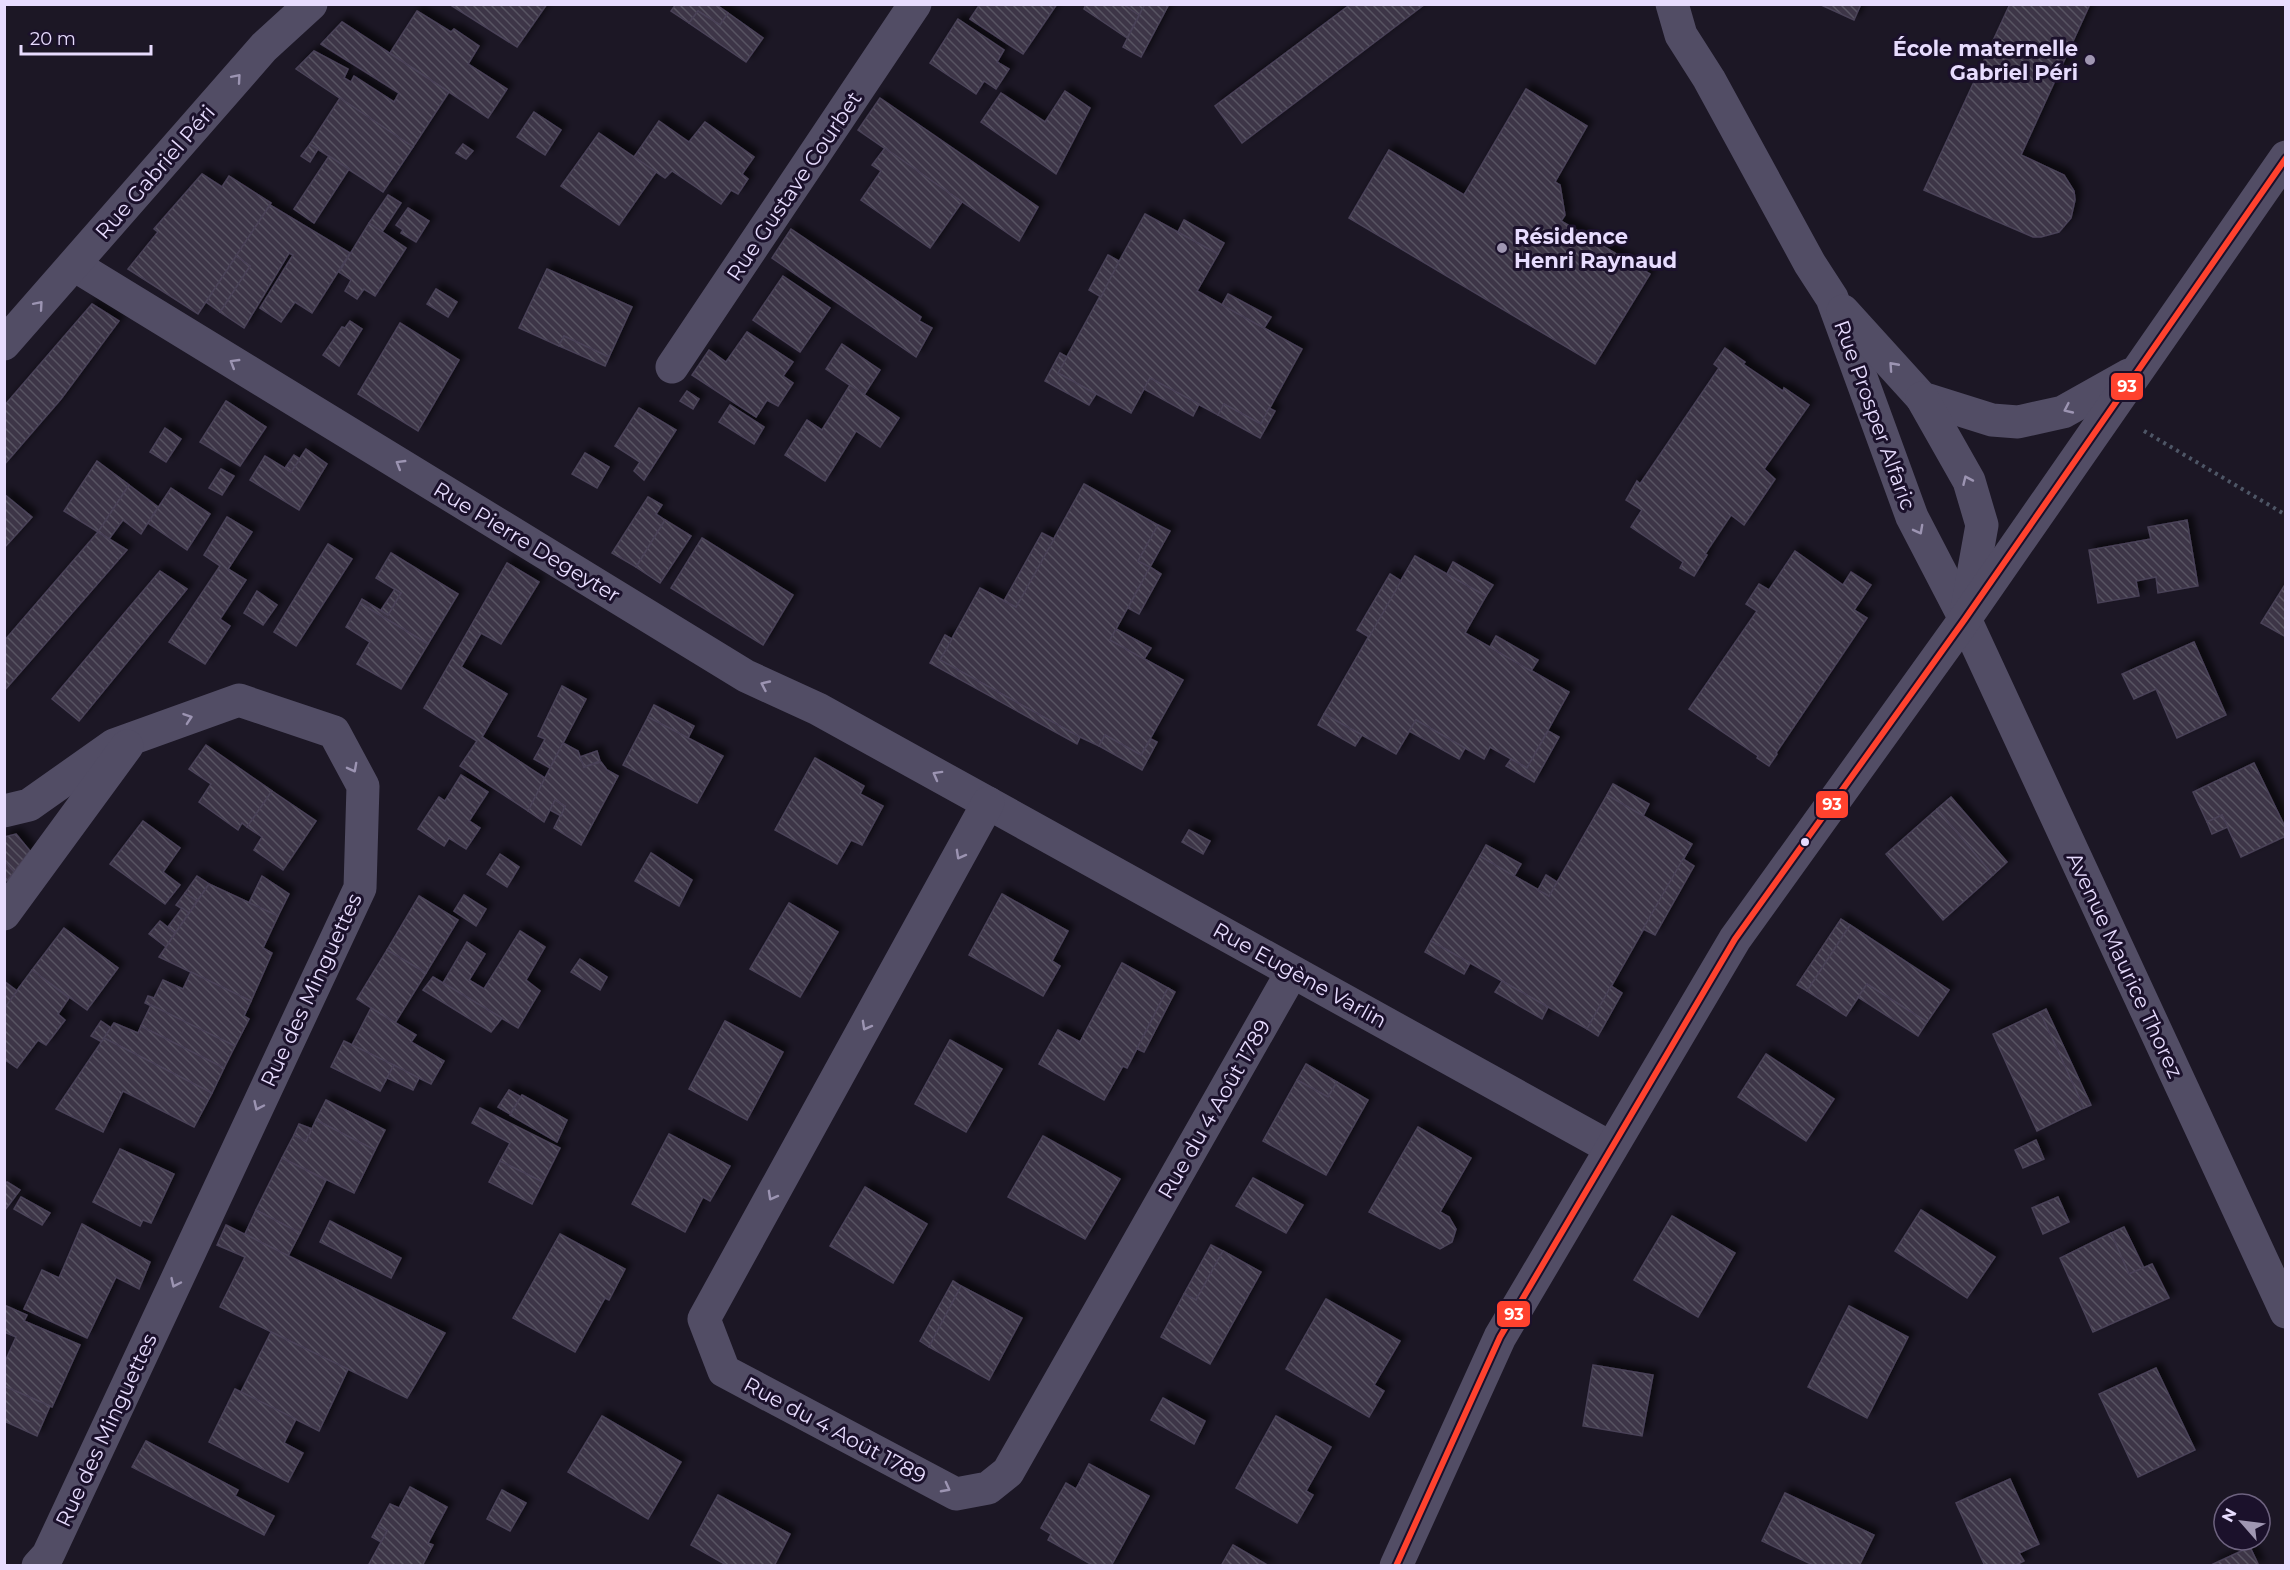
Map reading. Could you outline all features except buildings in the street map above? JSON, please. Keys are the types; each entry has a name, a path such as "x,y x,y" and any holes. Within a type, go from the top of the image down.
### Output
{"street":[{"name":"Rue Gabriel Péri","path":"4,344 264,47 311,4"},
{"name":"Rue Gustave Courbet","path":"672,367 915,4"},
{"name":"Rue Prosper Alfaric","path":"1672,4 1681,35 1709,79 1810,264 1832,298 1912,517 1965,619"},
{"path":"1396,1566 1500,1337 1735,939 1965,619 2286,157"},
{"name":"Rue Pierre Degeyter","path":"74,265 746,676 818,710 988,803"},
{"path":"1832,298 1922,398 1969,481 1982,525 1965,619"},
{"path":"1922,398 1992,420 2018,422 2063,412 2138,370"},
{"name":"Avenue Maurice Thorez","path":"1965,619 2286,1312"},
{"name":"Rue des Minguettes","path":"4,811 29,805 114,744 239,700 334,732 363,786 360,888 51,1562"},
{"path":"4,914 133,738"},
{"name":"Rue Eugène Varlin","path":"988,803 1611,1148"},
{"name":"Rue du 4 Août 1789","path":"988,803 704,1319 723,1371 956,1494 988,1488 1008,1472 1293,972"}],"path":[{"path":"2110,410 2286,515"}],"transit line":[{"name":"93","path":"1396,1566 1500,1337 1735,939 1965,619 2286,158"}],"place":[{"name":"École maternelle Gabriel Péri","path":"2090,60"},
{"name":"Résidence Henri Raynaud","path":"1502,248"}]}
